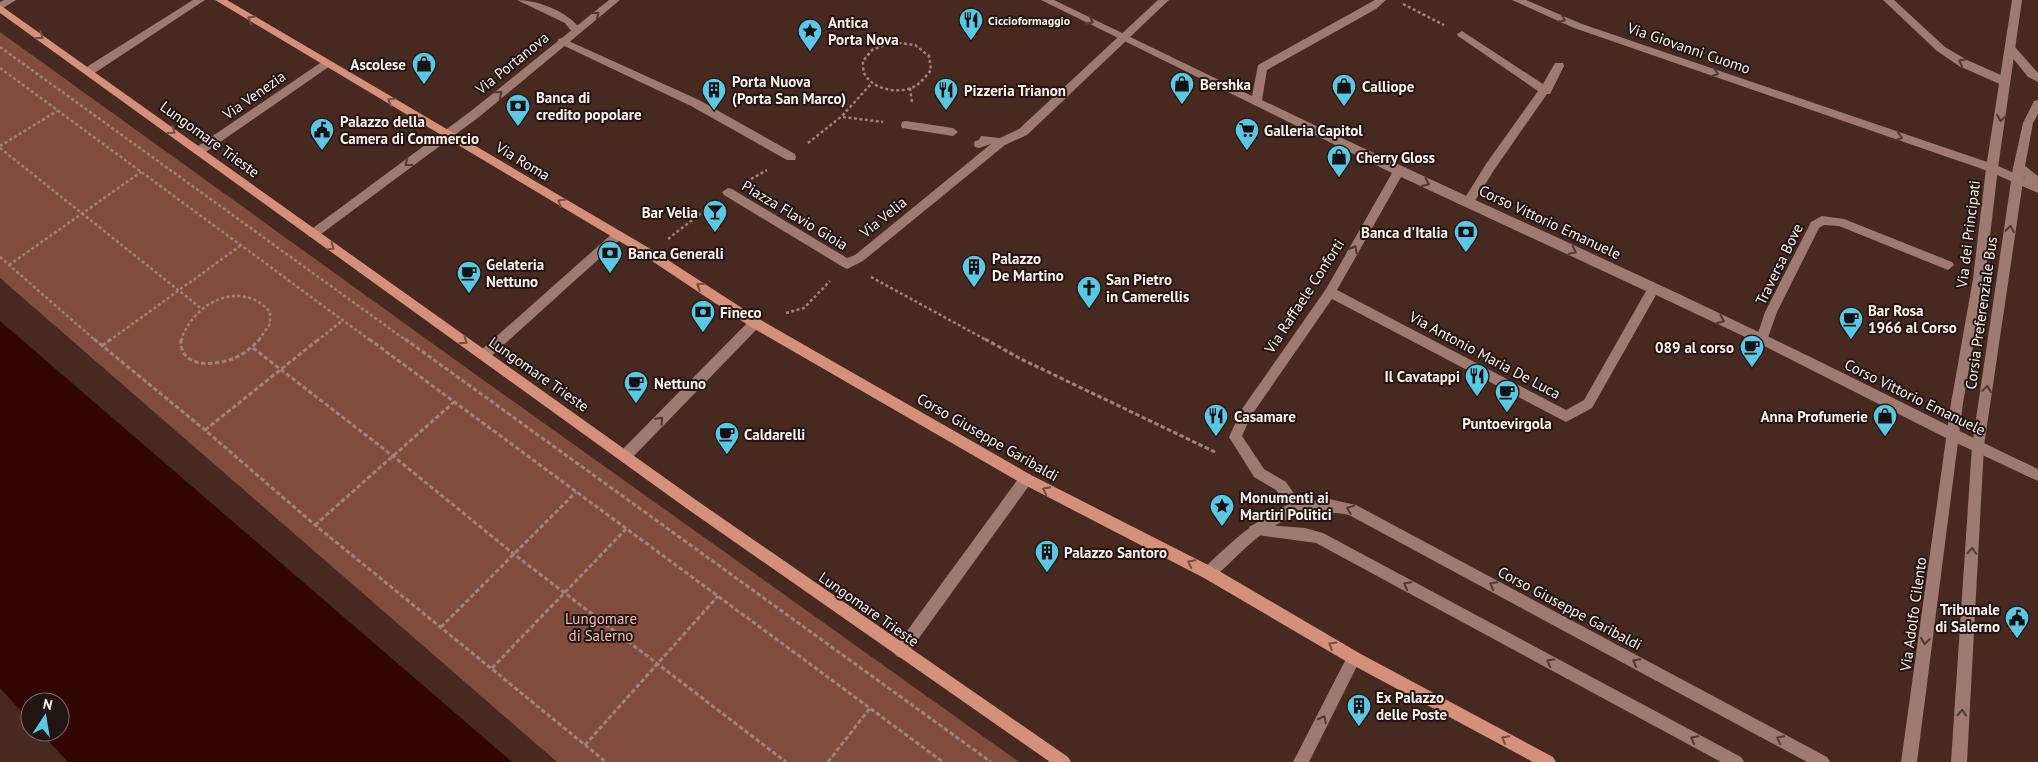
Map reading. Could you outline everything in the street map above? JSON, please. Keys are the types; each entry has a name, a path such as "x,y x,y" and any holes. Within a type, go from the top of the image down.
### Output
{"main road":[{"name":"Via Roma","path":"220,0 618,235 755,323"},
{"name":"Lungomare Trieste","path":"0,7 484,356 901,651 1064,762"},
{"name":"Corso Giuseppe Garibaldi","path":"755,323 1026,479 1209,573 1354,658 1548,762"}],"street":[{"path":"0,7 11,0"},
{"path":"89,71 200,0"},
{"path":"522,0 569,21 576,30"},
{"name":"Via Portanova","path":"313,234 475,114 615,0"},
{"name":"Corso Vittorio Emanuele","path":"1046,0 1257,100 1399,171 1469,201 1652,289 1762,339 1953,435 2038,474"},
{"name":"Via Velia","path":"847,264 858,258 1001,142 1023,132 1164,0"},
{"path":"1257,100 1262,68 1373,7 1381,0"},
{"name":"Via Giovanni Cuomo","path":"1517,0 1578,26 1852,122 1992,168 2018,173"},
{"path":"1888,0 1941,49 1963,63 2006,82"},
{"name":"Via dei Principati","path":"1948,471 1979,279 1992,168 2017,0"},
{"path":"1462,34 1546,91"},
{"name":"Via Portanova","path":"562,42 695,103 791,157"},
{"path":"2011,49 2028,70 2038,78"},
{"name":"Via Venezia","path":"199,152 326,64"},
{"path":"1469,201 1481,180 1546,91 1558,66"},
{"name":"Corsia Preferenziale Bus","path":"1959,762 1978,446 2018,173 2028,123 2038,104"},
{"path":"906,125 953,132"},
{"path":"982,139 1001,142"},
{"name":"Via Raffaele Conforti","path":"1259,473 1235,437 1246,413 1330,292 1399,171"},
{"path":"2018,173 2038,182"},
{"path":"2018,173 2038,189"},
{"name":"Piazza Flavio Gioia","path":"728,192 847,264"},
{"name":"Traversa Bove","path":"1762,339 1771,312 1810,234 1815,225 1822,220 1840,222 1948,265"},
{"path":"484,356 618,235"},
{"name":"Via Antonio Maria De Luca","path":"1330,292 1566,416 1588,404 1645,306 1652,289"},
{"path":"626,456 755,323"},
{"name":"Via Adolfo Cilento","path":"1909,762 1948,471"},
{"path":"1259,473 1280,486 1298,509"},
{"path":"901,651 1026,479"},
{"name":"Corso Giuseppe Garibaldi","path":"1209,573 1255,530 1280,513 1317,503 1333,503 1351,509 1822,762"},
{"path":"1255,530 1305,534 1318,537 1736,762"},
{"path":"1301,762 1354,658"}],"path":[{"path":"1402,4 1462,34"},
{"path":"904,42 923,49 929,56 931,70 919,84 910,88 889,90 871,84 865,78 863,63 874,49 883,45 904,42"},
{"path":"0,47 991,762"},
{"path":"0,68 943,762"},
{"path":"791,157 842,116 871,84"},
{"path":"57,110 0,147 202,309"},
{"path":"842,116 906,125"},
{"path":"9,265 141,172"},
{"path":"102,346 240,246"},
{"path":"0,257 102,346 205,430 315,525 606,762"},
{"path":"755,323 804,308 847,264 1021,359 1259,473"},
{"path":"230,296 256,297 266,303 270,312 271,322 266,334 253,348 230,361 201,364 190,359 183,352 180,342 187,325 202,309 230,296"},
{"path":"205,430 343,320"},
{"path":"253,348 393,456 515,555 786,762"},
{"path":"315,525 454,402"},
{"path":"441,627 576,492"},
{"path":"492,668 626,529"},
{"path":"585,745 718,596"},
{"path":"828,762 870,708"}],"green space":[{"name":"Lungomare di Salerno","path":"0,32 1019,762 557,762 0,278"}],"shaded area":[{"path":"0,321 512,762 0,762"}],"pier":[{"path":"0,688 20,710 20,742 49,742 68,762 0,762"}],"place":[{"name":"Ciccioformaggio","path":"971,41"},
{"name":"Antica Porta Nova","path":"810,52"},
{"name":"Ascolese","path":"424,85"},
{"name":"Bershka","path":"1182,105"},
{"name":"Calliope","path":"1344,107"},
{"name":"Porta Nuova (Porta San Marco)","path":"714,111"},
{"name":"Pizzeria Trianon","path":"946,111"},
{"name":"Banca di credito popolare","path":"518,127"},
{"name":"Palazzo della Camera di Commercio","path":"322,151"},
{"name":"Galleria Capitol","path":"1247,151"},
{"name":"Cherry Gloss","path":"1339,178"},
{"name":"Bar Velia","path":"715,233"},
{"name":"Banca d'Italia","path":"1466,253"},
{"name":"Banca Generali","path":"610,274"},
{"name":"Palazzo De Martino","path":"974,288"},
{"name":"Gelateria Nettuno","path":"469,294"},
{"name":"San Pietro in Camerellis","path":"1089,309"},
{"name":"Fineco","path":"703,333"},
{"name":"Bar Rosa 1966 al Corso","path":"1851,340"},
{"name":"089 al corso","path":"1752,368"},
{"name":"Il Cavatappi","path":"1477,397"},
{"name":"Nettuno","path":"636,404"},
{"name":"Puntoevirgola","path":"1507,413"},
{"name":"Casamare","path":"1216,437"},
{"name":"Anna Profumerie","path":"1885,437"},
{"name":"Caldarelli","path":"727,455"},
{"name":"Monumenti ai Martiri Politici","path":"1222,527"},
{"name":"Palazzo Santoro","path":"1047,573"},
{"name":"Tribunale di Salerno","path":"2017,639"},
{"name":"Ex Palazzo delle Poste","path":"1359,727"}]}
